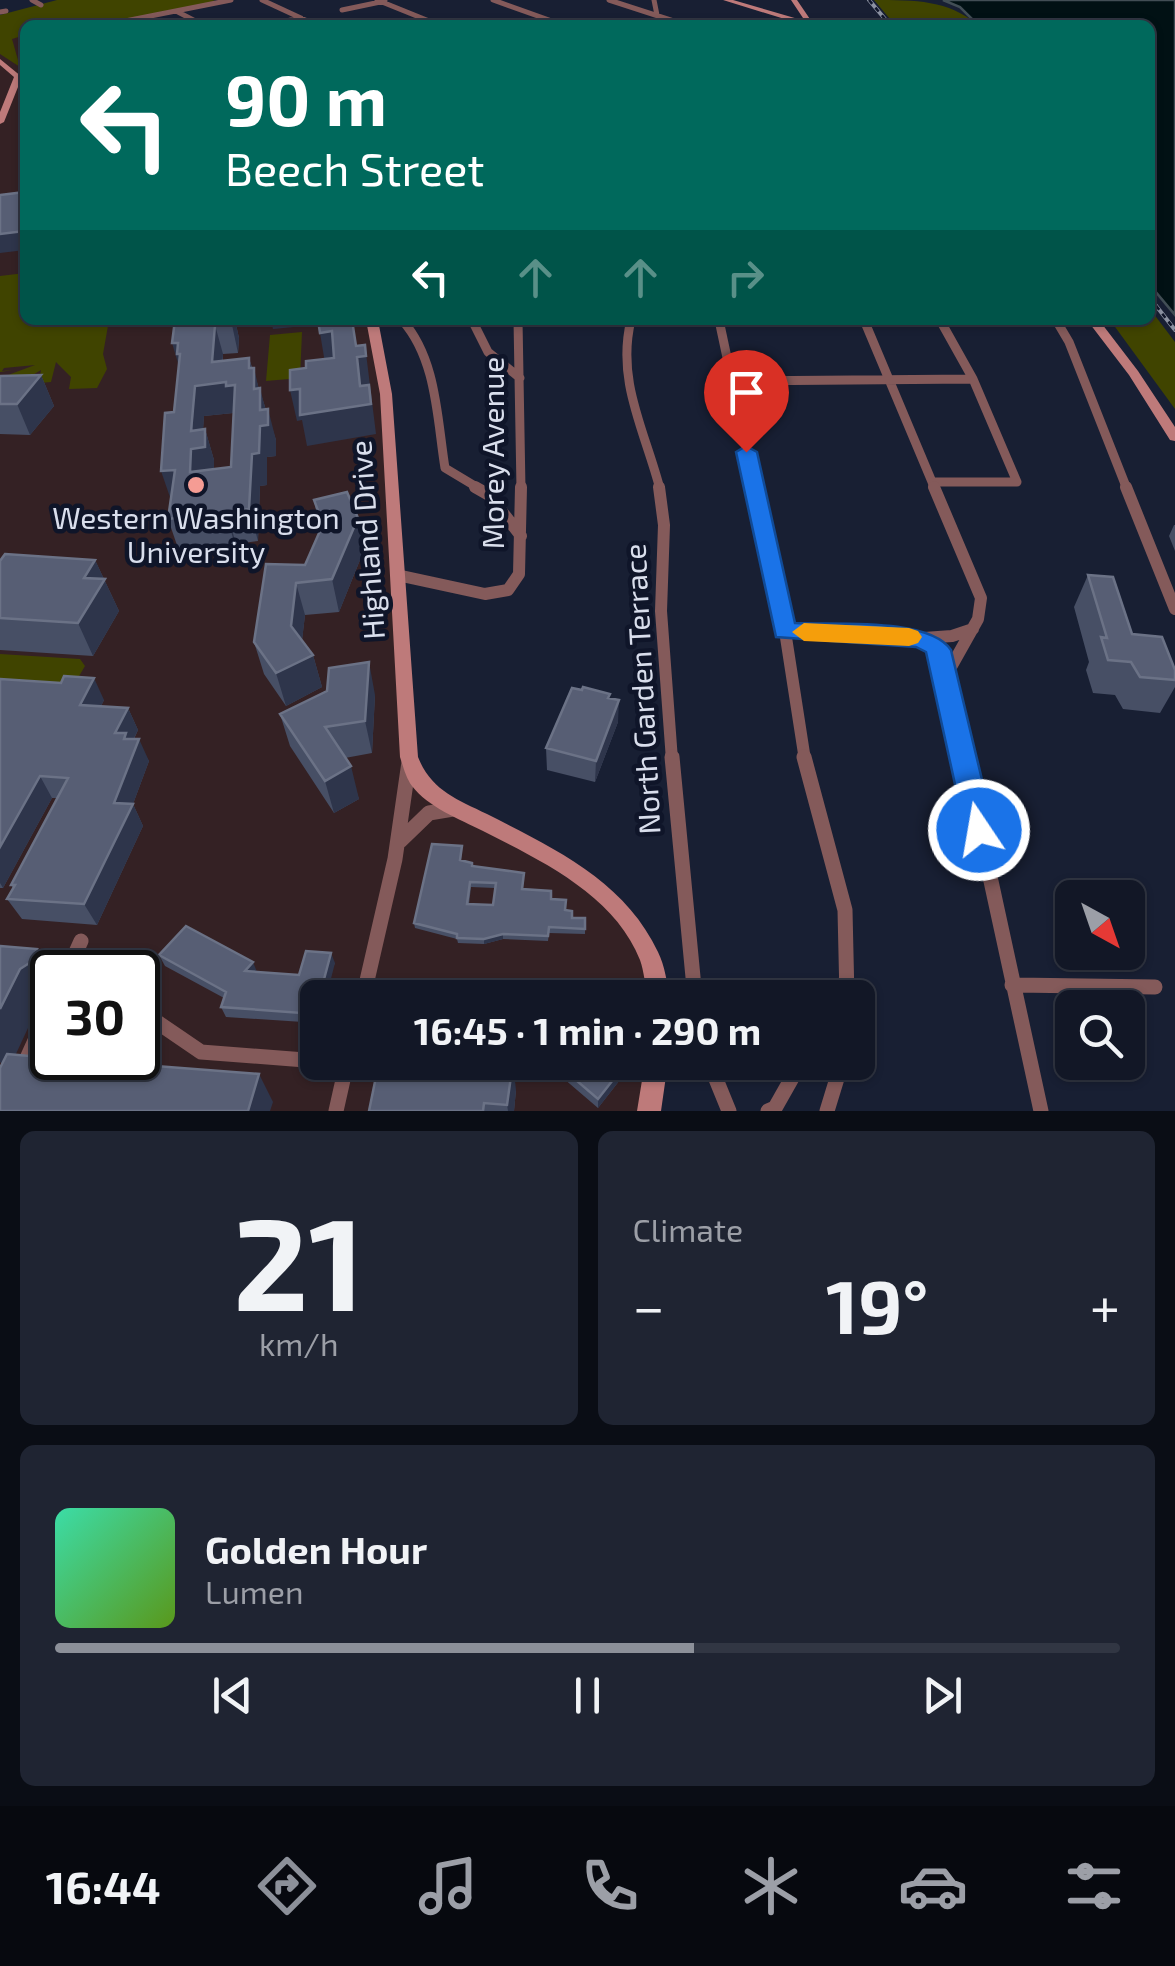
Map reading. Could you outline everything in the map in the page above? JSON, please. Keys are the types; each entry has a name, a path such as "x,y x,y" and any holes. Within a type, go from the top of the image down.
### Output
{"street":[{"path":"32,0 41,5"},
{"path":"130,20 231,0"},
{"path":"262,0 305,20"},
{"path":"342,10 382,0 428,20"},
{"path":"493,0 549,20"},
{"path":"609,0 670,20"},
{"path":"654,0 657,20"},
{"path":"726,0 794,20"},
{"path":"175,11 193,20"},
{"path":"290,20 300,18"},
{"path":"0,64 10,80 0,102"},
{"path":"0,64 16,74 18,80 0,122"},
{"name":"Highland Drive","path":"373,325 386,394 409,757"},
{"path":"409,325 428,371 445,468 489,494 520,536"},
{"path":"474,325 488,352 520,378"},
{"name":"Morey Avenue","path":"397,575 485,594 508,590 518,574 518,325"},
{"name":"North Garden Terrace","path":"628,325 624,337 629,382 640,435 662,498 661,614 679,866 694,980"},
{"path":"721,325 785,631 800,742 845,910 847,980"},
{"path":"866,325 981,598 980,615 952,658 946,676"},
{"path":"932,482 1017,482 973,379 943,325"},
{"path":"1058,325 1084,379 1175,608"},
{"path":"1097,325 1175,437"},
{"path":"731,381 973,379"},
{"path":"785,631 920,638 952,636 973,629"},
{"path":"920,638 940,651 1041,1111"},
{"path":"409,757 428,791 572,868 602,889 642,941 658,980"},
{"path":"367,980 397,844 409,757"},
{"path":"397,844 435,808 458,810"},
{"path":"79,950 81,941"},
{"path":"0,960 30,964"},
{"path":"1012,985 1155,988"},
{"path":"160,1023 202,1052 300,1060"},
{"path":"12,1089 30,1050"},
{"path":"336,1111 343,1080"},
{"path":"649,1111 653,1080"},
{"path":"716,1080 729,1111"},
{"path":"768,1111 776,1108 791,1080"},
{"path":"827,1111 836,1080"}],"shaded area":[{"path":"57,0 217,2 129,20 20,20 20,37 12,39 20,67 0,54 0,15"},
{"path":"874,0 943,6 971,20 891,20"},
{"path":"943,0 1175,0 1175,315 1155,291 1155,20 973,20 960,7"},
{"name":"Western Washington University","path":"20,35 20,325 373,325 386,394 418,780 624,915 652,980 300,980 300,1080 654,1080 649,1111 0,1111 0,37"},
{"path":"20,274 20,325 108,325 103,354 107,369 97,388 69,389 71,377 56,362 51,382 39,383 41,370 31,376 0,378 35,365 4,368 2,371 13,370 0,372 0,276"},
{"path":"1155,316 1175,342 1175,409 1114,325 1155,325"},
{"path":"302,332 300,378 266,381 270,335"},
{"path":"0,654 80,659 85,666 68,695 0,691"}],"building":[{"path":"20,193 20,232 0,234 0,195"},
{"path":"174,325 215,325 212,362 249,358 249,368 254,368 254,389 260,388 260,410 268,409 268,425 260,426 259,453 252,454 249,509 227,512 227,517 168,519 175,470 161,471 165,413 174,412 178,343 172,343","holes":["226,382 226,386 235,385 231,467 190,472 191,449 205,447 205,429 191,431 195,386"]},
{"path":"319,325 353,325 356,346 365,345 366,356 357,357 360,386 369,385 371,404 300,415 300,389 290,390 290,370 306,368 306,361 334,358 332,331 320,333"},
{"path":"41,375 17,404 0,404 0,376"},
{"path":"347,492 358,518 332,579 296,583 291,626 313,655 276,673 254,642 266,564 305,565 323,524 314,500"},
{"path":"5,554 95,560 84,578 105,579 78,623 0,618 0,561"},
{"path":"1088,575 1113,577 1132,634 1162,637 1175,680 1140,677 1131,662 1108,660 1101,637 1107,638"},
{"path":"369,662 365,721 325,727 351,766 325,781 280,714 327,691 329,668"},
{"path":"64,676 94,678 80,705 128,708 115,733 126,733 124,739 139,739 114,803 133,804 84,904 7,899 68,778 40,776 0,847 0,679 61,683"},
{"path":"583,687 619,700 596,761 546,748 572,688"},
{"path":"432,844 462,846 460,860 472,866 524,873 522,889 551,891 551,899 566,900 565,910 572,911 572,918 585,918 585,929 549,927 548,936 503,934 484,939 457,938 457,934 414,923","holes":["470,882 496,883 493,905 467,904"]},
{"path":"186,926 253,962 245,971 299,975 306,951 331,953 324,980 300,980 300,1013 221,1007 226,992 160,954"},
{"path":"0,946 37,949 30,950 30,963 20,969 0,1009"},
{"path":"7,1054 30,1056 30,1080 160,1080 160,1066 259,1074 248,1111 0,1111 0,1068"},
{"path":"375,1080 510,1080 507,1105 484,1103 483,1111 369,1111"},
{"path":"576,1080 613,1080 598,1099"}],"railway":[{"path":"869,0 886,20"},
{"path":"1155,304 1175,330"}],"slow traffic":[{"path":"804,632 909,637"}],"place":[{"name":"Western Washington University","path":"196,485"}],"route":[{"path":"746,452 785,631 920,638 940,651 979,830"}]}
